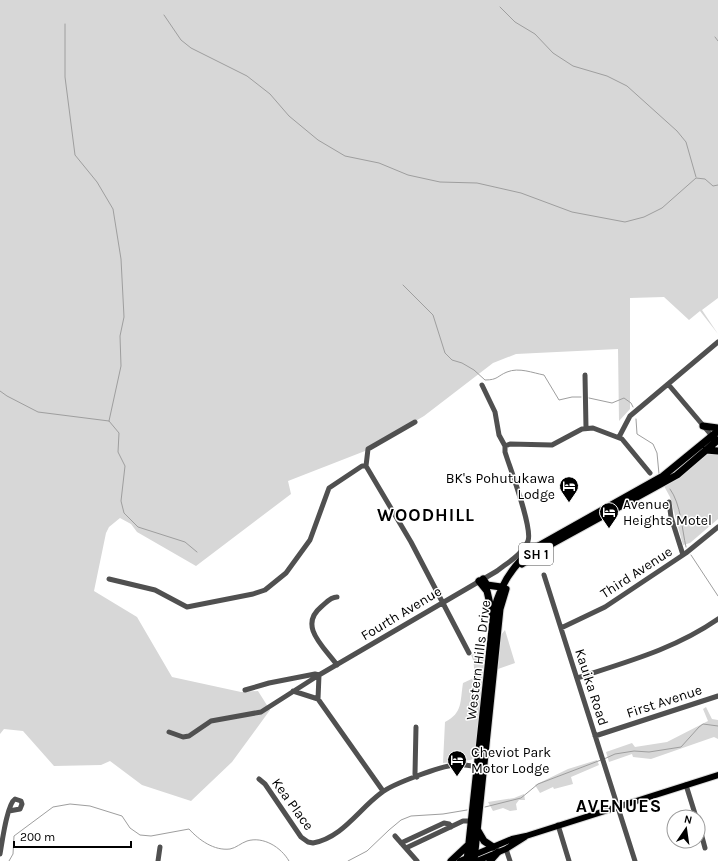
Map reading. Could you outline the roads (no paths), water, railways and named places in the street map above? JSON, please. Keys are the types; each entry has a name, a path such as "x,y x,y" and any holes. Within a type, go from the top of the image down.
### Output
{"highway":[{"path":"703,426 718,430"},
{"name":"Western Hills Drive","path":"487,708 502,600 511,577 517,569 546,547 677,475 716,440 718,430"},
{"name":"Western Hills Drive","path":"470,859 477,828 494,617 502,587 518,562 533,549 663,476 716,440"},
{"path":"706,450 718,451"},
{"path":"481,580 488,585 502,587"},
{"path":"481,580 494,617"},
{"name":"Western Hills Drive","path":"470,859 467,846 470,821 481,767"},
{"path":"477,828 484,842 496,849 490,861"},
{"path":"451,861 467,846"}],"main road":[{"path":"470,859 496,849 512,839 526,836 718,775"},
{"path":"496,849 506,849 526,836"}],"street":[{"path":"619,437 630,416 718,342"},
{"path":"585,375 586,428"},
{"path":"668,384 716,440"},
{"path":"482,386 495,412 499,435 505,446 508,444 552,445 586,428 593,428 619,437 628,444 650,474"},
{"path":"415,422 369,448 366,452 366,466 411,542 469,653"},
{"name":"Fourth Avenue","path":"169,732 183,737 189,736 211,721 261,712 319,675 337,666 497,571 514,557 526,545 529,537 527,522 504,452 505,446"},
{"path":"109,579 155,590 188,607 253,594 265,590 286,573 310,540 329,488 362,466 366,466"},
{"path":"669,502 671,517 683,555"},
{"name":"Third Avenue","path":"561,628 605,607 683,555 718,527"},
{"name":"Kauika Road","path":"544,575 635,861"},
{"path":"337,597 331,598 314,613 311,624 313,632 337,666"},
{"path":"577,678 663,650 692,636 718,619"},
{"path":"245,690 270,682 307,675 319,675 318,699 382,791 417,777 454,765 481,767"},
{"path":"293,691 318,699"},
{"name":"First Avenue","path":"595,736 718,696"},
{"path":"416,727 415,774 417,777"},
{"name":"Kea Place","path":"259,779 266,784 301,837 308,842 316,843 343,829 382,791"},
{"path":"686,785 694,809"},
{"path":"0,854 9,811"},
{"path":"406,848 463,821 470,821"},
{"path":"401,842 444,823 451,827"},
{"path":"558,825 570,861"},
{"path":"395,836 417,861"},
{"path":"158,861 160,847"},
{"path":"506,849 510,861"}],"waterway":[{"path":"500,7 515,22 535,34 553,53 573,66 607,76 627,86 677,131 686,142 696,177"},
{"path":"164,15 181,40 191,48 247,76 270,94 289,116 318,140 345,156 379,163 408,175 440,182 477,183 521,193 572,212 625,222 644,217 662,208 696,178 705,179 713,186 718,185"},
{"path":"65,24 65,77 75,155 97,182 113,209 121,259 124,317 120,336 121,366 109,421"},
{"path":"715,37 718,41"},
{"path":"403,285 433,315 445,353 452,360 462,363 474,370 485,380 495,379 507,372 516,370 544,375 559,400 572,397 581,397"},
{"path":"0,391 38,412 109,421 119,433 118,452 125,466 121,501 124,513 138,527 185,542 197,552"},
{"path":"589,398 612,403 624,398 631,403 633,407"},
{"path":"636,419 637,434 653,444 657,453 659,474"},
{"path":"670,489 679,509 686,547"},
{"path":"691,555 718,596"},
{"path":"604,759 615,754 634,751 649,752 681,747 703,724 718,726"},
{"path":"485,807 521,798 538,784 601,760"},
{"path":"9,861 13,854 14,836 53,807 70,804 90,806 122,816 130,828 140,835 151,836 189,829 207,844 224,849 230,849 247,841 265,841 281,851 289,861"},
{"path":"348,861 367,851 401,820 411,816 443,814 467,810"}],"place":[{"name":"BK's Pohutukawa Lodge","path":"569,503"},
{"name":"Avenue Heights Motel","path":"609,529"},
{"name":"Cheviot Park Motor Lodge","path":"457,777"}],"district":[{"name":"WOODHILL","path":"426,515"},
{"name":"AVENUES","path":"619,806"}]}
